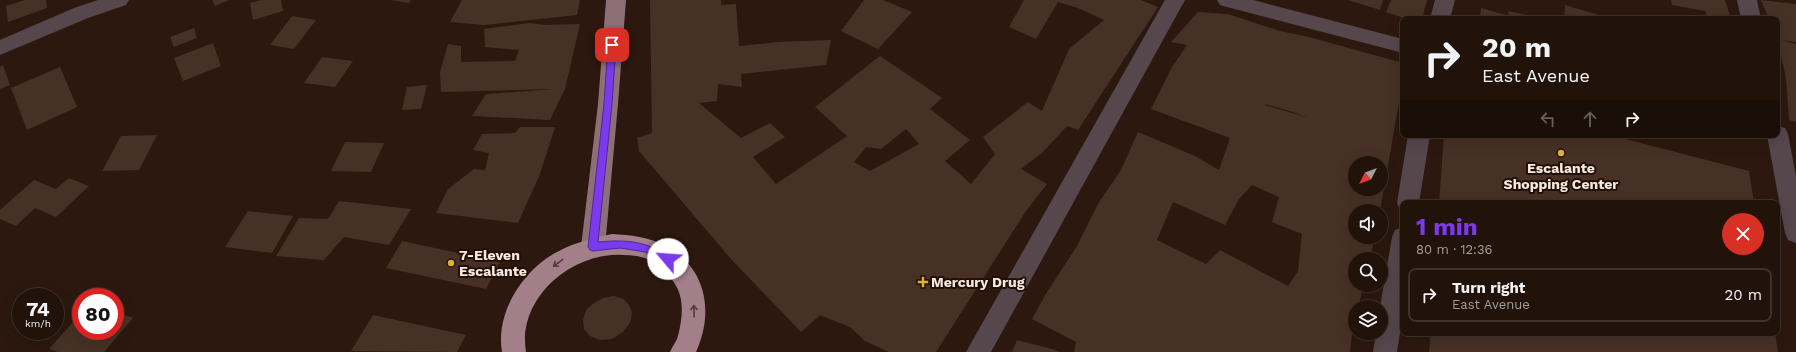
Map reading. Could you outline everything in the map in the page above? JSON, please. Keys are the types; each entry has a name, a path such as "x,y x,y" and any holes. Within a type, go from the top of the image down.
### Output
{"highway":[{"path":"514,352 514,324 524,298 542,275 566,258 593,247 620,244 646,248 668,259 684,276 694,298 694,323 687,351"}],"main road":[{"path":"593,247 608,104 616,0"}],"street":[{"path":"0,48 81,13 119,0"},
{"path":"978,352 1175,0"},
{"path":"1227,0 1400,45"},
{"path":"1441,16 1445,0"},
{"path":"1747,0 1750,16"},
{"path":"1780,136 1796,140"},
{"path":"1408,200 1419,138"},
{"path":"1778,138 1796,233"},
{"path":"1385,352 1400,256"}],"building":[{"path":"25,0 46,0 47,8 8,22 6,6"},
{"path":"212,0 229,0 215,6"},
{"path":"261,0 281,0 283,11 253,20 250,3"},
{"path":"390,0 411,0 409,3"},
{"path":"462,0 580,0 577,15 484,25 450,22"},
{"path":"650,0 721,0 721,5 736,4 739,46 778,42 831,40 826,65 741,74 742,87 718,84 717,101 699,103 741,138 770,123 785,137 753,157 776,184 847,136 815,107 880,56 942,98 930,109 970,140 945,161 971,184 995,154 983,137 1028,102 1042,111 1069,49 1104,20 1078,8 1058,2 1036,39 1009,27 1024,0 1141,0 1158,7 1078,130 1067,126 1042,153 1021,169 1047,184 1026,211 936,352 889,352 865,341 850,327 820,315 801,332 731,259 639,151 637,138 652,133","holes":["906,129 919,144 870,171 854,162 866,147 881,149"]},
{"path":"864,0 883,0 912,12 878,49 841,31"},
{"path":"1348,0 1383,0 1380,10"},
{"path":"1391,0 1427,0 1423,16 1400,17 1386,12"},
{"path":"1671,0 1725,0 1730,16 1707,16 1705,11 1672,5"},
{"path":"1761,0 1796,4 1796,42 1781,40 1796,44 1796,122 1789,120 1786,78 1780,51 1780,16 1768,16"},
{"path":"1565,5 1602,16 1564,16"},
{"path":"1481,8 1506,15 1506,16 1480,16"},
{"path":"1508,11 1532,16 1509,16"},
{"path":"1198,12 1228,14 1280,31 1309,37 1400,62 1400,96 1388,165 1388,156 1348,156 1348,196 1383,196 1381,204 1348,204 1348,244 1373,244 1372,252 1348,252 1348,292 1362,292 1360,300 1348,300 1348,340 1351,340 1350,352 1074,352 1076,342 1032,319 1047,292 1077,246 1098,204 1121,170 1138,132 1195,156 1219,170 1230,138 1151,109 1172,67 1187,45 1171,42","holes":["1265,104 1293,112 1309,118 1265,105","1252,185 1279,197 1272,222 1302,234 1298,271 1288,286 1220,250 1206,264 1157,240 1173,202 1225,225 1239,199"]},
{"path":"292,16 316,20 294,49 270,45"},
{"path":"530,23 545,25 580,24 565,89 550,120 472,116 486,94 554,89 441,92 440,72 448,44 461,46 461,62 515,61 519,50 485,47 484,29"},
{"path":"194,28 197,38 174,47 170,37"},
{"path":"213,43 221,66 183,81 174,58"},
{"path":"322,57 353,61 335,87 304,83"},
{"path":"3,65 10,85 0,89 0,67"},
{"path":"60,67 77,107 27,130 11,88"},
{"path":"427,85 421,109 402,110 407,87"},
{"path":"520,127 555,127 540,174 518,223 436,213 448,189 474,169 485,170 489,153 473,150 482,134 515,133"},
{"path":"157,135 139,170 102,171 121,136"},
{"name":"Escalante Shopping Center","path":"1444,138 1622,138 1749,171 1754,200 1439,200"},
{"path":"345,142 384,143 371,172 331,171"},
{"path":"69,178 89,186 56,217 35,208 16,226 0,219 0,210 34,180 56,189"},
{"path":"339,201 411,209 389,245 344,237 324,260 276,256 299,218 328,219"},
{"path":"248,211 293,216 272,253 225,247"},
{"path":"402,241 500,262 486,289 386,268"},
{"path":"614,296 623,299 629,305 632,313 630,323 623,332 612,339 600,340 590,336 584,329 583,320 586,310 603,298"},
{"path":"124,315 133,318 124,329"},
{"path":"373,315 466,335 457,352 351,351"},
{"path":"72,323 72,340 114,340 104,352 58,352 49,349 57,340 64,340 64,332"},
{"path":"1431,336 1775,336 1778,352 1429,352"},
{"path":"1017,340 1052,349 1059,352 1012,352"}],"place":[{"name":"Escalante Shopping Center","path":"1561,153"},
{"name":"7-Eleven Escalante","path":"451,263"},
{"name":"Mercury Drug","path":"923,282"}],"route":[{"path":"612,45 608,104 593,247 620,244 646,248 668,259"}]}
